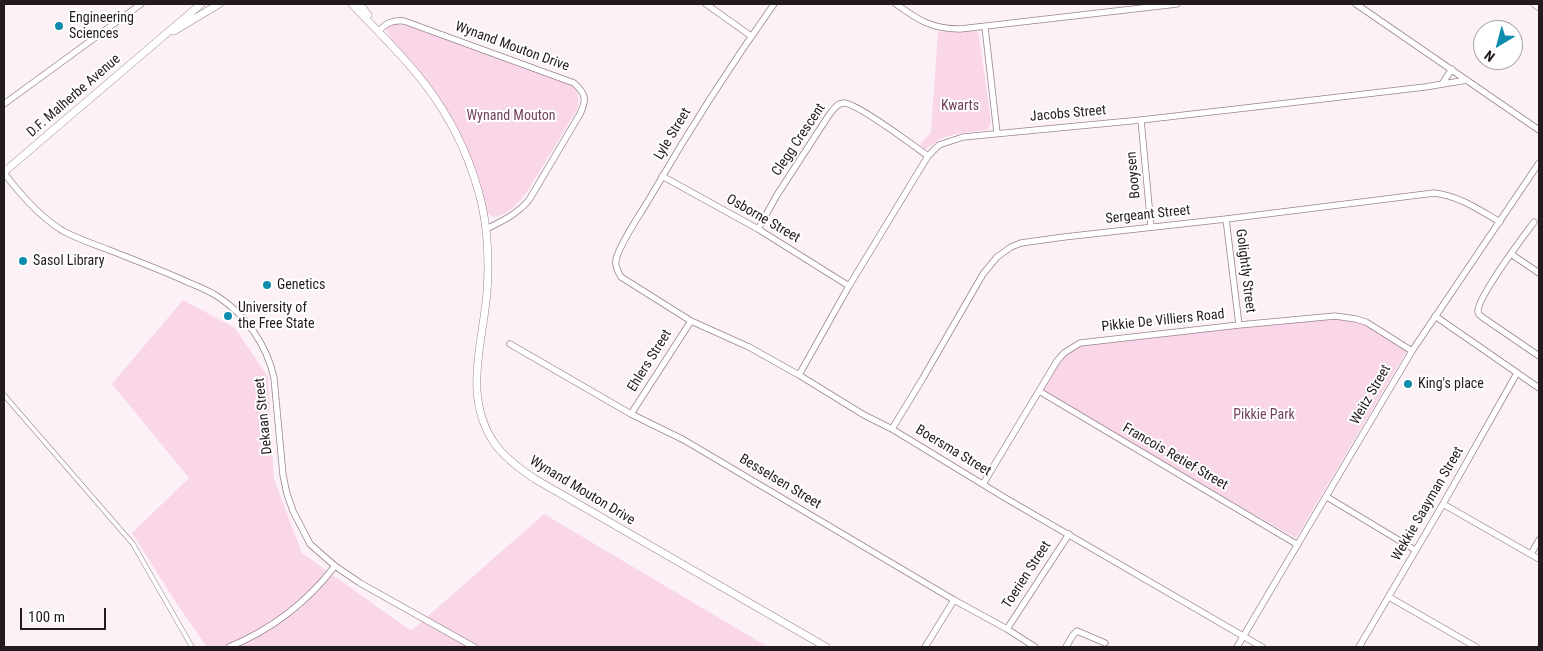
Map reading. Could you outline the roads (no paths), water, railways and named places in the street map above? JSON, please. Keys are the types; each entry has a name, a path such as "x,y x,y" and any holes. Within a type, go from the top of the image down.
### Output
{"street":[{"path":"4,104 141,4"},
{"name":"D.F. Malherbe Avenue","path":"4,172 201,4"},
{"name":"D.F. Malherbe Avenue","path":"161,39 219,4"},
{"name":"Wynand Mouton Drive","path":"352,4 426,87 449,120 466,157 476,185 486,229 488,251 487,292 476,367 477,385 486,428 495,443 506,457 535,479 826,647"},
{"name":"Wynand Mouton Drive","path":"360,4 378,31"},
{"path":"706,4 751,36"},
{"name":"Lyle Street","path":"628,282 618,271 616,263 622,245 708,102 774,4"},
{"path":"896,4 915,17 937,27 960,29 1132,6 1178,4"},
{"path":"1356,4 1539,130"},
{"path":"1535,4 1539,7"},
{"name":"Wynand Mouton Drive","path":"378,31 392,21 404,21 574,83 584,94 584,104 580,114 529,200 507,219 486,229"},
{"path":"985,27 997,133"},
{"path":"1442,84 1452,69"},
{"name":"Jacobs Street","path":"799,375 849,286 928,156 939,145 963,137 1141,120 1467,80"},
{"name":"Clegg Crescent","path":"758,229 777,195 836,106 843,103 852,105 928,156"},
{"name":"Booysen","path":"1141,120 1151,227"},
{"name":"Weitz Street","path":"1237,647 1412,351 1539,163"},
{"name":"Dekaan Street","path":"4,172 39,212 63,231 207,291 225,302 239,314 257,337 267,354 272,368 286,494 292,511 310,544 335,566 381,595 474,647"},
{"name":"Osborne Street","path":"662,176 758,229 849,286"},
{"name":"Sergeant Street","path":"892,429 978,282 992,262 1003,251 1021,243 1226,220 1434,193 1448,194 1500,222"},
{"name":"Golightly Street","path":"1226,220 1239,325"},
{"path":"1534,222 1484,296 1479,306 1479,315 1539,356"},
{"path":"1511,254 1539,273"},
{"name":"Boersma Street","path":"628,282 691,321 750,347 799,375 864,415 892,429 1262,647"},
{"path":"1436,316 1539,388"},
{"name":"Pikkie De Villiers Road","path":"983,484 1057,361 1064,353 1080,343 1318,317 1347,317 1366,322 1412,351"},
{"name":"Ehlers Street","path":"631,414 691,321"},
{"name":"Besselsen Street","path":"510,344 631,414 684,440 1035,647"},
{"name":"Wekkie Saayman Street","path":"1358,647 1443,504 1517,373"},
{"name":"Francois Retief Street","path":"1039,391 1298,545"},
{"path":"4,394 133,544 192,647"},
{"path":"1327,497 1416,550"},
{"path":"1443,504 1539,559"},
{"name":"Toerien Street","path":"1007,629 1069,534"},
{"path":"1531,554 1539,540"},
{"path":"229,647 244,641 290,612 317,588 335,566"},
{"path":"1389,597 1476,647"},
{"path":"925,647 954,600"},
{"path":"1066,647 1077,631 1104,643"}],"place":[{"name":"Engineering Sciences","path":"59,26"},
{"name":"Sasol Library","path":"23,261"},
{"name":"Genetics","path":"267,285"},
{"name":"University of the Free State","path":"228,316"},
{"name":"King's place","path":"1408,384"}],"park label":[{"name":"Kwarts","path":"960,106"},
{"name":"Wynand Mouton","path":"511,116"},
{"name":"Pikkie Park","path":"1264,415"}]}
